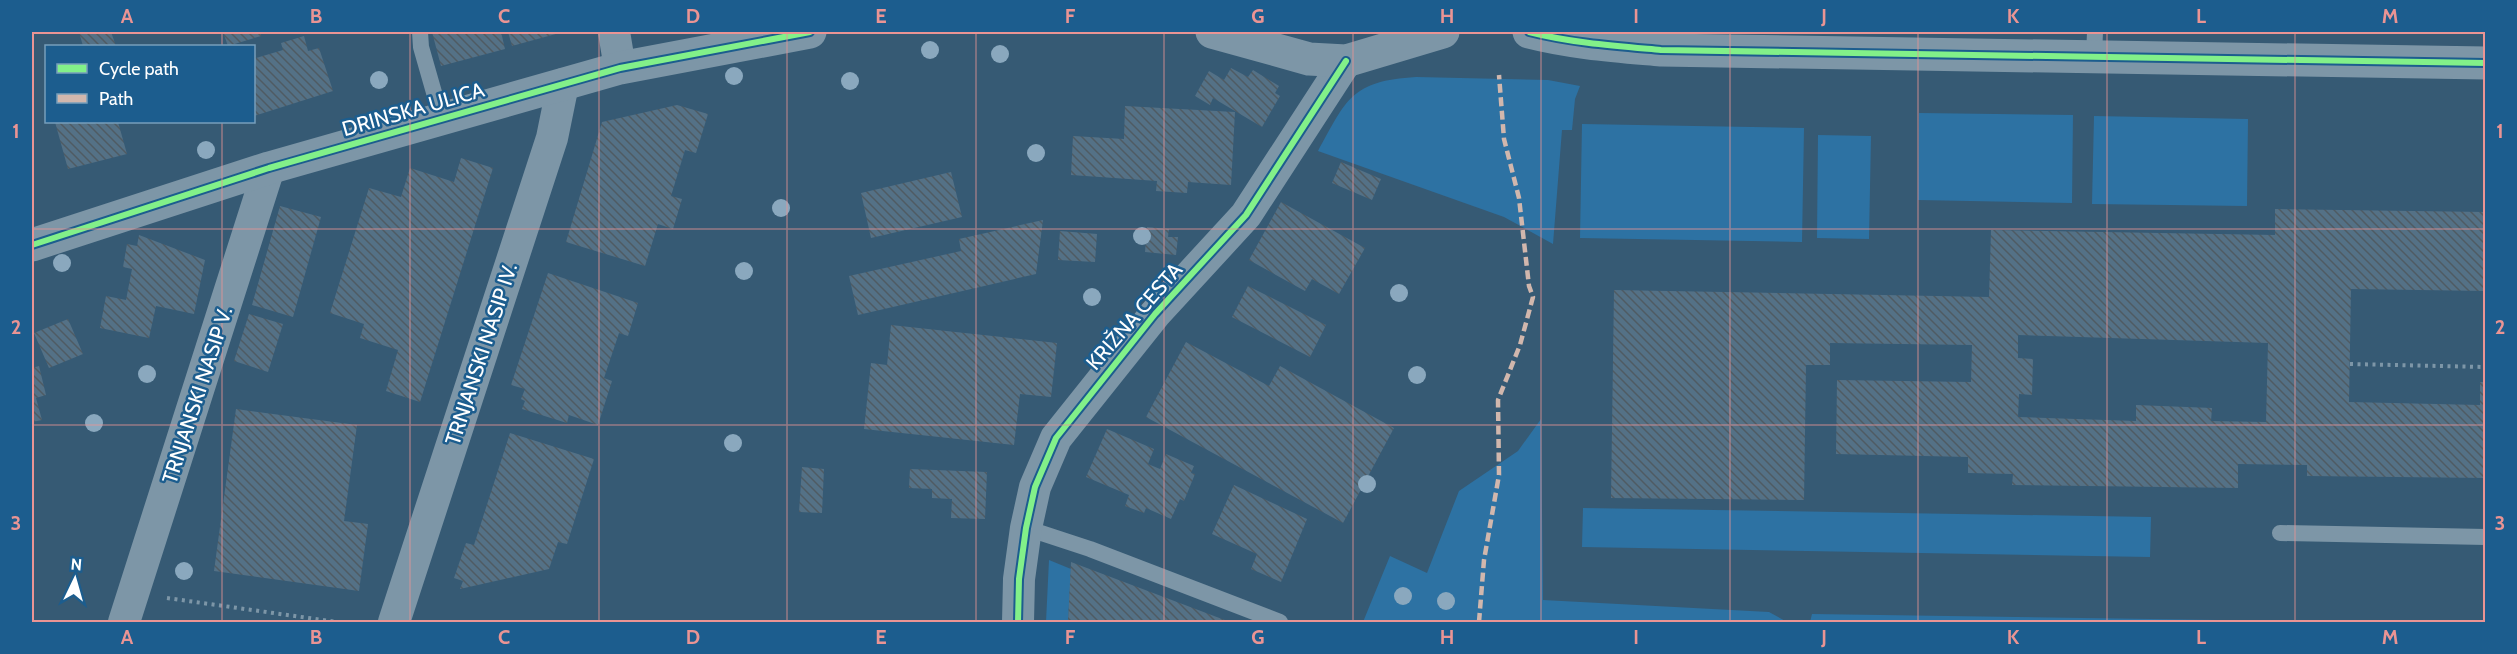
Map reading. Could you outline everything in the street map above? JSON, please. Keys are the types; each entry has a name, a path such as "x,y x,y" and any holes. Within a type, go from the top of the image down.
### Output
{"street":[{"path":"614,32 620,68"},
{"name":"DRINSKA ULICA","path":"32,245 269,168 441,117 620,68 810,32"},
{"path":"1212,32 1309,59 1346,61 1443,32"},
{"path":"1541,35 1604,46 1661,50 2094,44 2486,63"},
{"name":"KRIŽNA CESTA","path":"1018,622 1019,579 1026,528 1035,487 1056,438 1084,400 1155,314 1245,215 1346,61"},
{"name":"TRNJANSKI NASIP IV.","path":"394,622 552,138 563,84"},
{"name":"TRNJANSKI NASIP V.","path":"128,608 269,168"}],"lane":[{"path":"420,32 421,47 441,117"},
{"path":"1026,528 1090,549 1280,622"},
{"path":"2280,533 2486,537"}],"path":[{"path":"2350,363 2486,367"},
{"path":"128,608 337,622"}],"shaded area":[{"path":"1416,77 1548,80 1580,86 1575,99 1572,130 1562,130 1553,244 1504,217 1318,151 1336,118 1354,96 1364,88 1394,79"},
{"path":"1919,113 2073,115 2072,203 1918,200"},
{"path":"2094,116 2248,119 2247,206 2092,204"},
{"path":"1582,124 1804,128 1802,242 1580,238"},
{"path":"1818,135 1871,136 1869,239 1817,238"},
{"path":"1541,419 1543,600 1769,612 1787,622 1363,622 1390,556 1427,573 1459,491 1518,451"},
{"path":"1583,508 2151,517 2150,557 1582,547"},
{"path":"1049,560 1071,569 1068,622 1046,622"},
{"path":"1812,614 2362,622 1810,622"}],"building":[{"path":"79,32 111,32 116,45 83,45"},
{"path":"223,32 260,32 261,36 228,45"},
{"path":"432,32 501,32 505,49 441,66"},
{"path":"508,32 563,32 512,46"},
{"path":"304,36 308,51 319,48 333,91 255,116 255,54 256,58 283,50 281,43"},
{"path":"1231,68 1248,77 1253,70 1279,86 1275,93 1280,96 1262,127 1213,98 1210,105 1195,96 1209,71 1224,80"},
{"path":"677,105 708,114 696,153 685,150 671,196 682,199 673,229 658,224 645,266 566,242 602,122"},
{"path":"1125,106 1235,112 1231,185 1188,182 1187,193 1156,191 1157,181 1071,175 1073,136 1124,139"},
{"path":"55,123 118,123 127,154 68,169"},
{"path":"461,158 493,168 420,402 386,391 398,350 360,338 364,324 330,313 369,188 401,197 410,168 454,182"},
{"path":"1341,162 1381,179 1372,200 1332,183"},
{"path":"951,172 962,217 871,238 861,193"},
{"path":"1281,202 1365,248 1339,294 1312,279 1305,291 1249,260"},
{"path":"280,206 321,217 293,317 252,305"},
{"path":"2275,209 2486,212 2486,291 2351,289 2349,402 2480,405 2480,382 2486,382 2486,478 2307,476 2307,465 2238,464 2238,488 2012,485 2013,474 1968,473 1968,457 1836,454 1837,380 1971,382 1972,345 1830,343 1830,365 1806,365 1804,500 1611,498 1614,290 1989,297 1991,230 2275,235","holes":["2018,335 2268,343 2266,422 2211,421 2212,408 2136,405 2136,421 2018,417 2019,394 2032,395 2033,359 2018,358"]},
{"path":"1043,220 1036,274 858,315 849,276 961,251 959,239"},
{"path":"1147,227 1169,229 1168,237 1178,237 1176,255 1145,252"},
{"path":"1060,231 1097,234 1095,262 1058,260"},
{"path":"139,235 205,260 194,314 156,306 149,338 100,328 106,296 126,300 132,269 123,267 127,244 137,246"},
{"path":"548,273 638,303 628,336 619,333 604,378 612,381 598,425 569,415 567,423 522,409 525,401 521,399 525,389 511,385"},
{"path":"1248,286 1326,325 1310,357 1232,317"},
{"path":"249,314 283,324 268,372 234,361"},
{"path":"68,319 83,354 49,368 34,333"},
{"path":"891,325 1057,343 1051,397 1020,394 1014,445 864,429 871,363 887,365"},
{"path":"1186,342 1269,386 1280,366 1394,428 1343,523 1146,417"},
{"path":"39,366 46,395 36,398 42,420 32,422 32,368"},
{"path":"236,409 357,425 344,521 368,524 359,591 214,571"},
{"path":"1107,429 1154,449 1148,464 1160,469 1166,454 1194,466 1191,473 1195,474 1184,501 1180,499 1171,519 1146,508 1144,513 1125,506 1129,495 1086,477"},
{"path":"510,433 594,459 567,544 558,542 549,569 460,589 463,581 454,578 466,543 474,545"},
{"path":"802,467 824,469 822,513 799,512"},
{"path":"910,469 987,472 985,519 951,518 952,499 932,498 932,489 909,488"},
{"path":"1234,485 1307,519 1281,582 1251,569 1257,554 1212,534"},
{"path":"1071,562 1230,622 1068,622"}],"marked path":[{"path":"1479,622 1484,560 1499,475 1498,400 1520,345 1533,297 1529,286 1519,198 1504,139 1499,75"}],"cycle path":[{"path":"32,245 269,168 620,68 810,32"},
{"path":"1529,32 1578,41 1661,50 2486,63"},
{"path":"1018,622 1019,579 1026,528 1035,487 1056,438 1155,314 1246,215 1346,61"}]}
